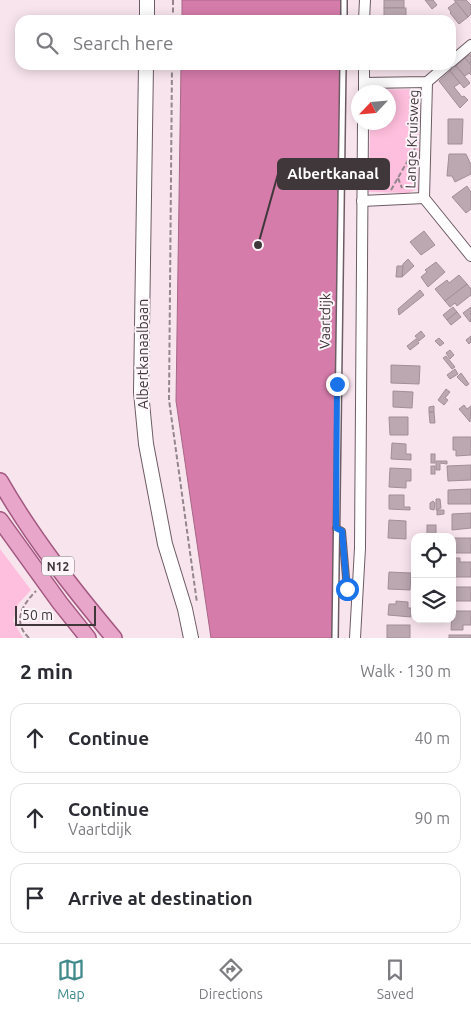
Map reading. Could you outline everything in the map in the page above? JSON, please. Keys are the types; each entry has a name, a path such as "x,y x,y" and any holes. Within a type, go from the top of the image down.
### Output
{"main road":[{"name":"N12","path":"0,481 30,530 114,638"},
{"name":"N12","path":"0,520 60,604 88,638"}],"street":[{"path":"146,15 147,0"},
{"path":"364,15 365,0"},
{"path":"456,58 471,45"},
{"name":"Albertkanaalbaan","path":"146,70 142,410 164,544 185,610 190,638"},
{"path":"364,70 364,85"},
{"path":"396,85 428,82 441,70"},
{"name":"Lange Kruisweg","path":"428,82 424,198 471,256"},
{"path":"355,638 360,538 363,130"},
{"name":"Lange Kruisweg","path":"362,201 424,198"}],"lane":[{"path":"344,0 344,15"},
{"name":"Vaartdijk","path":"335,638 343,70"},
{"path":"336,528 342,531 347,589 357,601"}],"path":[{"path":"173,0 173,15"},
{"name":"Albertkanaalbaan","path":"172,70 169,400 197,606"},
{"path":"380,200 391,189 415,148 415,108 427,102"},
{"path":"29,638 22,628 19,619 27,600 36,592"}],"shaded area":[{"path":"182,0 341,0 340,15 182,15"},
{"path":"181,70 340,70 333,638 211,638 176,401"},
{"path":"396,89 419,89 418,189 408,193 369,192 370,130 396,130"},
{"path":"0,549 31,590 18,604 13,621 23,638 0,638"}],"building":[{"path":"384,0 404,0 404,8 384,8"},
{"path":"425,0 433,0 437,5 432,9"},
{"path":"454,0 466,0 471,5 471,14 468,17"},
{"path":"456,2 468,17 459,24 456,20 456,15 452,15 448,8"},
{"path":"384,8 406,8 406,15 384,15"},
{"path":"471,54 471,65 465,58"},
{"path":"465,58 471,65 471,75 469,73 465,76 456,66"},
{"path":"456,66 470,83 464,88 450,71 456,70"},
{"path":"450,71 460,83 454,87 462,97 464,96 468,100 460,108 439,81"},
{"path":"448,119 463,119 462,144 448,144"},
{"path":"449,154 466,154 471,165 471,174 455,182 452,176 447,176"},
{"path":"467,186 471,192 471,209 466,213 452,197"},
{"path":"424,231 435,245 421,255 410,242"},
{"path":"408,259 414,266 402,277 403,264"},
{"path":"436,262 445,272 428,287 421,277 427,272 425,270"},
{"path":"397,266 403,266 402,277 396,277"},
{"path":"459,275 467,284 445,301 435,289 447,280 449,283"},
{"path":"467,284 471,289 471,295 457,306 455,303 450,307 445,301"},
{"path":"420,290 424,295 399,315 398,309"},
{"path":"453,307 457,312 447,320 443,315"},
{"path":"471,307 471,321 470,322 463,313"},
{"path":"457,312 461,317 451,325 447,320"},
{"path":"421,331 425,336 419,341 415,336"},
{"path":"471,336 471,342 469,344 466,340"},
{"path":"439,338 444,343 440,346 435,341"},
{"path":"416,339 419,343 410,350 407,346"},
{"path":"450,350 454,355 450,359 446,353"},
{"path":"446,356 455,367 452,369 443,358"},
{"path":"391,365 420,366 419,384 391,383"},
{"path":"455,369 458,374 450,379 447,375"},
{"path":"461,373 469,384 466,386 457,377"},
{"path":"446,389 450,392 445,398 448,400 444,405 438,400"},
{"path":"393,391 413,392 412,408 393,407"},
{"path":"464,405 467,409 471,406 470,422 459,409"},
{"path":"434,406 434,412 429,412 429,407"},
{"path":"429,412 434,412 435,423 430,423"},
{"path":"389,417 408,417 408,435 390,435"},
{"path":"453,437 471,437 471,455 456,456 456,450 453,450"},
{"path":"392,443 406,444 406,454 411,454 411,460 391,459"},
{"path":"431,454 435,454 435,463 431,463"},
{"path":"436,461 447,461 447,464 440,463 440,470 436,470"},
{"path":"471,465 471,480 448,481 447,466"},
{"path":"431,466 435,466 435,474 431,474"},
{"path":"390,468 411,469 411,481 406,481 406,488 389,487"},
{"path":"471,489 471,504 448,504 448,490"},
{"path":"389,495 404,495 404,507 410,507 410,510 389,509"},
{"path":"436,499 440,499 441,508 436,510"},
{"path":"433,501 435,503 434,510 430,509 430,503"},
{"path":"437,510 444,510 444,514 437,515"},
{"path":"471,513 471,528 452,530 452,514"},
{"path":"389,520 406,521 406,539 388,538"},
{"path":"427,525 436,525 436,533 427,533"},
{"path":"456,538 471,538 471,553 456,553"},
{"path":"456,558 460,558 460,562 471,562 471,577 456,577"},
{"path":"389,572 411,573 410,590 388,589"},
{"path":"456,587 471,587 471,601 456,601"},
{"path":"396,601 408,602 408,608 411,608 411,617 388,615 389,604 396,604"},
{"path":"456,611 471,611 471,625 463,625 463,630 451,630 451,623 456,623"},
{"path":"387,625 410,625 410,638 387,638"},
{"path":"449,635 471,635 471,638 449,638"}],"place":[{"name":"Albertkanaal","path":"258,245"}],"route":[{"path":"337,384 336,528 342,531 347,589"}]}
